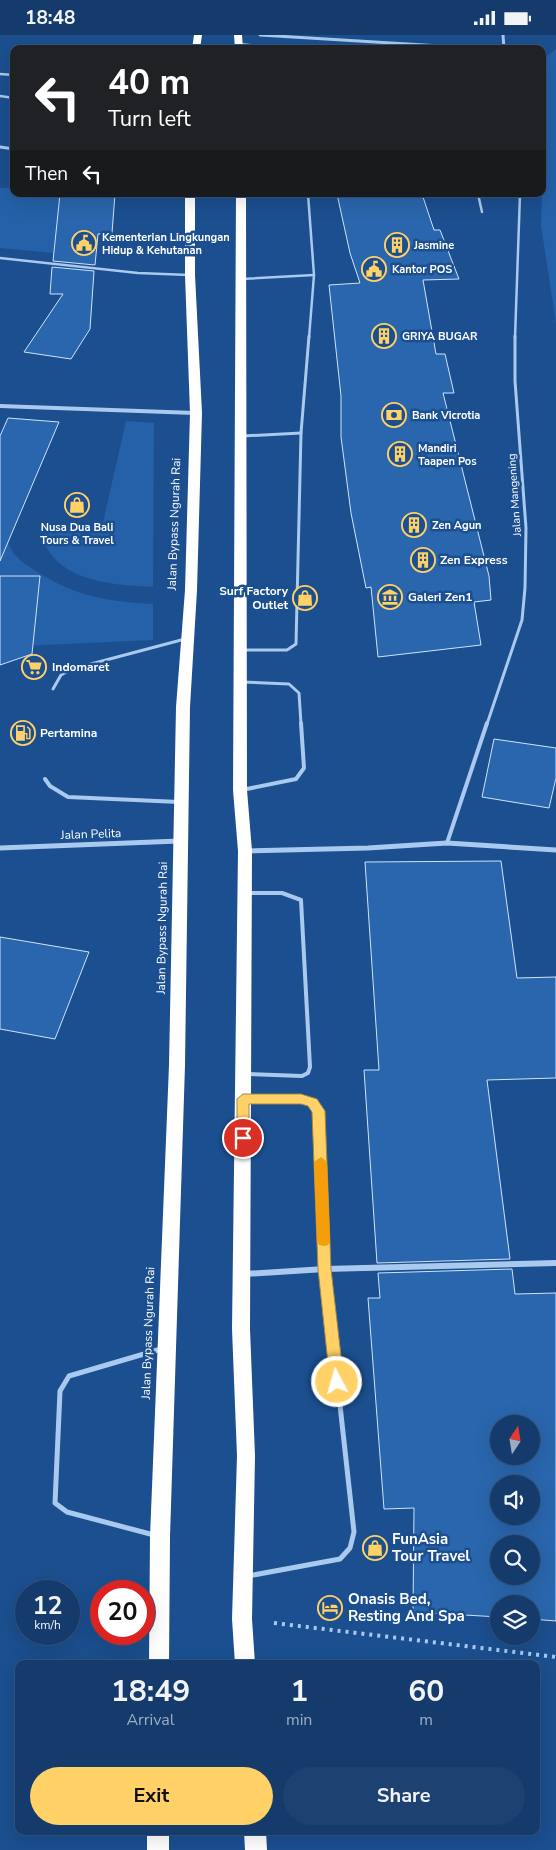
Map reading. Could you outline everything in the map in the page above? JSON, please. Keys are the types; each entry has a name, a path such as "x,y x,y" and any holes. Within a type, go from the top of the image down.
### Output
{"highway":[{"name":"Jalan Bypass Ngurah Rai","path":"159,1660 160,1537 177,1065 182,840 181,802 184,742 183,707 192,590 196,413 190,275 190,197"},
{"path":"241,197 239,436 240,790 245,851 243,1274 241,1329 246,1455 242,1619 245,1660"},
{"path":"158,1835 158,1850"},
{"path":"255,1835 256,1850"}],"street":[{"path":"260,35 402,45"},
{"path":"0,406 196,413"},
{"name":"Jalan Pelita","path":"0,848 182,840"},
{"path":"245,851 368,848 447,843 556,850"},
{"path":"243,1274 325,1269 556,1263"}],"lane":[{"path":"239,43 256,45"},
{"path":"240,650 287,650 296,644 301,433 314,275 308,197"},
{"path":"479,197 482,212"},
{"name":"Jalan Mangening","path":"447,843 522,620 525,588 526,529 515,381 515,299 520,197"},
{"path":"0,258 138,273 190,275"},
{"path":"240,279 314,275"},
{"path":"239,436 301,433"},
{"path":"53,689 61,675 72,669 187,639"},
{"path":"240,682 288,684 298,693 304,768 296,779 240,790"},
{"path":"45,779 50,786 68,797 181,802"},
{"path":"244,893 281,893 294,895 301,900 310,1067 308,1073 302,1076 244,1074"},
{"path":"243,1099 301,1099 312,1102 319,1111 325,1269 354,1532 350,1548 340,1559 243,1577"},
{"path":"160,1537 67,1512 56,1503 56,1494 60,1391 69,1376 166,1347"}],"path":[{"path":"242,1619 556,1657"}],"shaded area":[{"path":"556,49 556,324 541,225 542,197 546,197 546,57"},
{"path":"0,188 10,188 10,197 60,197 53,253 0,248"},
{"path":"126,421 154,423 153,587 121,585 74,573 50,553 43,539 47,524 102,527"},
{"path":"0,519 9,544 17,557 53,581 94,596 123,602 153,604 153,640 0,647"}],"building":[{"path":"60,197 115,197 112,233 98,234 95,265 53,261"},
{"path":"338,197 423,197 434,230 440,230 459,279 423,280 436,354 445,354 454,393 443,393 489,576 491,600 474,602 481,645 378,657 371,587 366,588 351,513 341,437 341,396 329,285 360,283 350,253"},
{"path":"52,267 94,271 90,329 71,359 24,352 63,294 50,294"},
{"path":"8,418 59,422 0,561 0,436"},
{"path":"0,576 40,576 32,654 0,665"},
{"path":"494,739 556,748 556,778 549,808 482,797"},
{"path":"501,861 517,978 556,977 556,1078 487,1080 510,1259 377,1263 364,1070 379,1070 365,862"},
{"path":"0,937 89,952 55,1039 0,1029"},
{"path":"512,1269 515,1294 556,1293 556,1621 540,1620 540,1595 490,1595 490,1616 413,1612 414,1508 384,1509 368,1298 380,1298 378,1273"}],"slow traffic":[{"path":"321,1162 324,1241"}],"place":[{"name":"Kementerian Lingkungan Hidup & Kehutanan","path":"84,243"},
{"name":"Jasmine","path":"397,245"},
{"name":"Kantor POS","path":"374,269"},
{"name":"GRIYA BUGAR","path":"384,336"},
{"name":"Bank Vicrotia","path":"394,415"},
{"name":"Mandiri Taapen Pos","path":"400,454"},
{"name":"Nusa Dua Bali Tours & Travel","path":"77,505"},
{"name":"Zen Agun","path":"414,525"},
{"name":"Zen Express","path":"423,560"},
{"name":"Galeri Zen1","path":"390,597"},
{"name":"Surf Factory Outlet","path":"305,598"},
{"name":"Indomaret","path":"34,667"},
{"name":"Pertamina","path":"23,733"},
{"name":"FunAsia Tour Travel","path":"375,1548"},
{"name":"Onasis Bed, Resting And Spa","path":"330,1608"}],"route":[{"path":"243,1138 243,1099 301,1099 312,1102 319,1111 325,1269 337,1382"}]}
